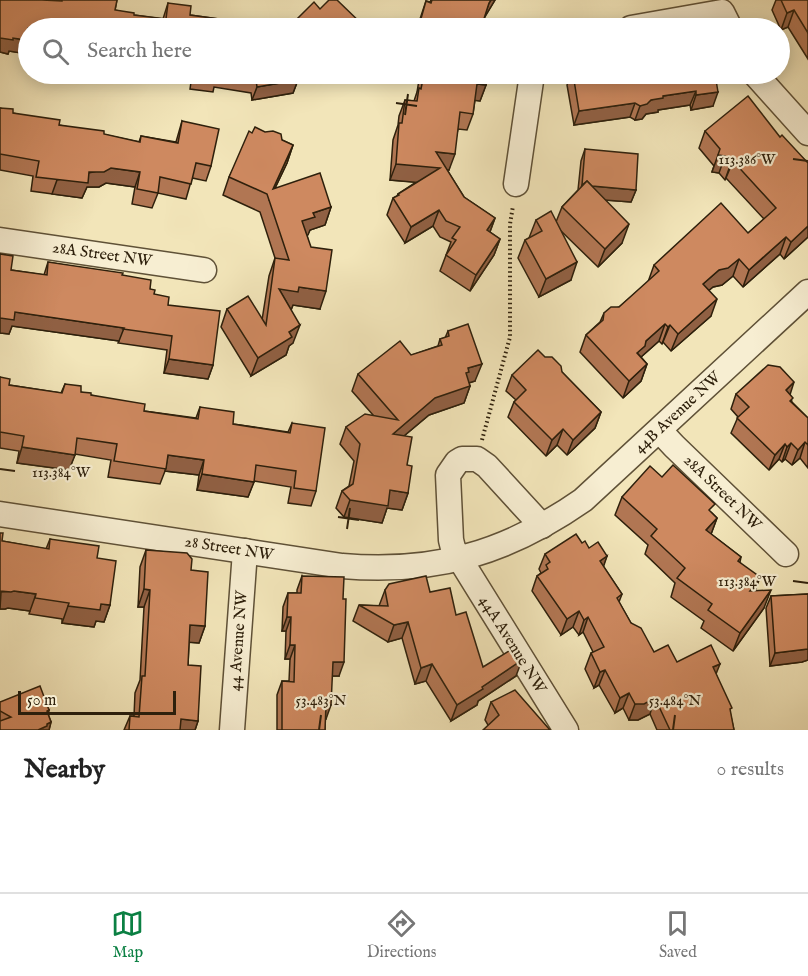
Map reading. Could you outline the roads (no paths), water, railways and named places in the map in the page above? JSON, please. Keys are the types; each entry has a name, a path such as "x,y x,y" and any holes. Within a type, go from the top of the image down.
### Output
{"street":[{"path":"697,18 723,14"},
{"path":"516,184 531,84"},
{"path":"764,84 808,133"},
{"name":"28A Street NW","path":"0,240 204,270"},
{"name":"44B Avenue NW","path":"542,526 583,500 808,292"},
{"name":"28A Street NW","path":"660,430 786,554"},
{"path":"459,559 451,540 448,475 456,462 462,459 477,459 487,466 542,526"},
{"name":"28 Street NW","path":"0,514 370,569 422,567 479,554 542,526"},
{"name":"44 Avenue NW","path":"232,730 245,551"},
{"name":"44A Avenue NW","path":"459,559 566,730"}]}
